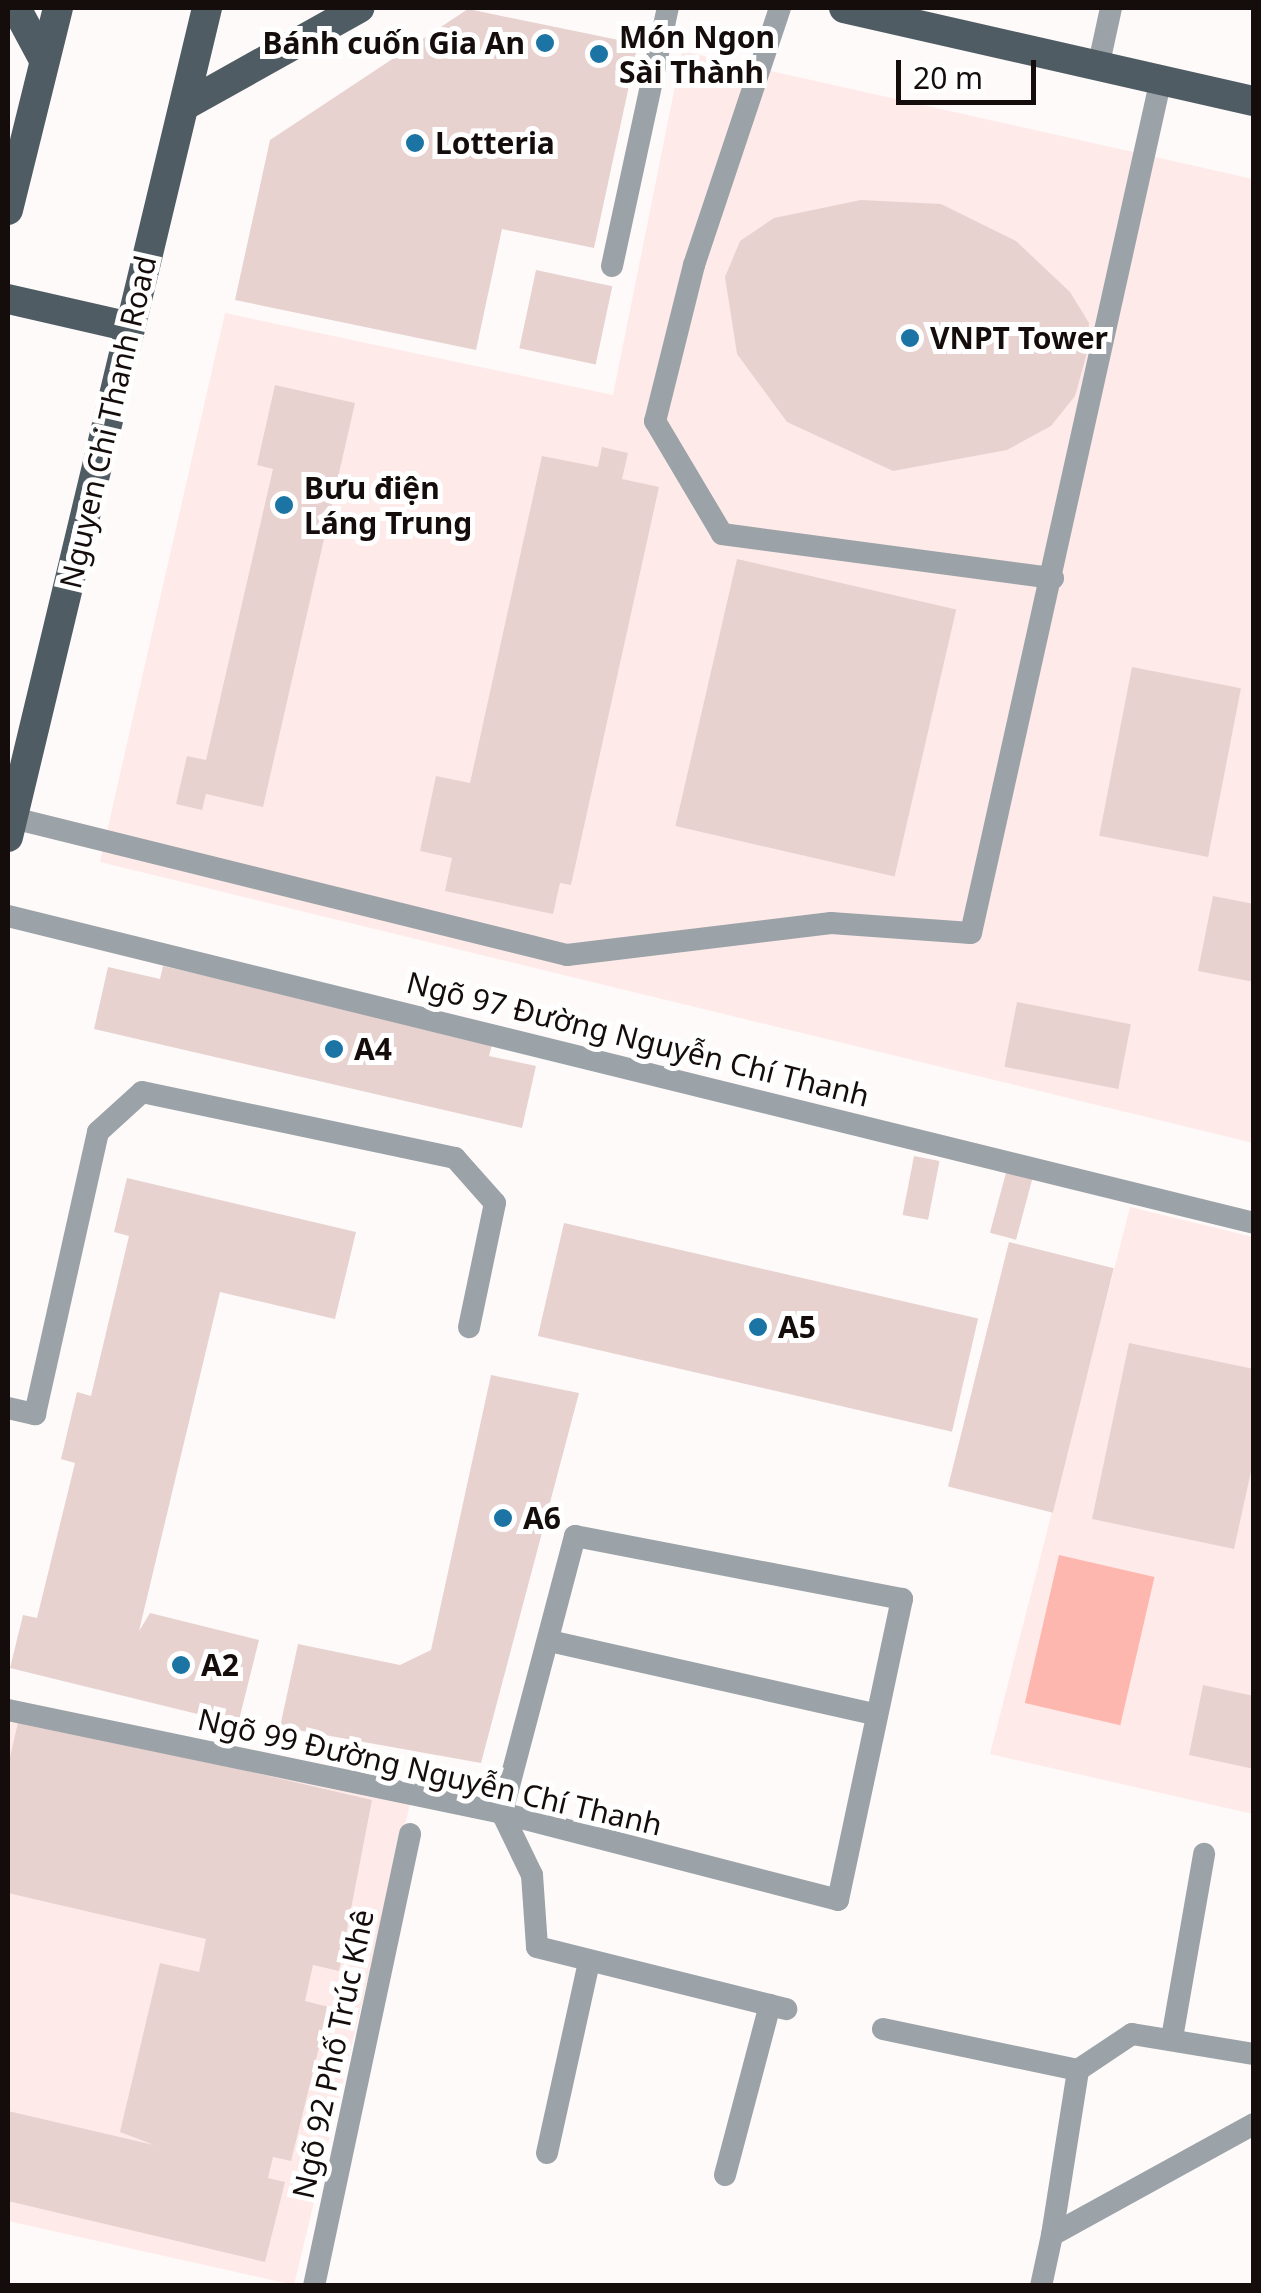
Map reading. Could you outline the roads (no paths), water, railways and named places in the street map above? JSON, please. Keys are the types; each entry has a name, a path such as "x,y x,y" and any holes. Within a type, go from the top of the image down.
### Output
{"main road":[{"path":"16,8 44,60"},
{"path":"8,210 58,8"},
{"name":"Nguyen Chi Thanh Road","path":"10,828 206,8"},
{"path":"184,106 359,8"},
{"path":"844,8 1254,101"},
{"path":"8,299 130,327"}],"lane":[{"path":"612,266 668,8"},
{"path":"780,8 694,265 655,421 722,534 1053,578"},
{"path":"1099,63 1111,8"},
{"path":"10,828 567,955 831,923 971,933 1161,79"},
{"name":"Ngõ 97 Đường Nguyễn Chí Thanh","path":"8,916 1254,1223"},
{"path":"8,1408 35,1414 98,1132 142,1092 454,1158 495,1202 469,1327"},
{"path":"554,1642 877,1715 902,1599 575,1536 554,1642 502,1813 532,1875 537,1947 778,2007 726,2174"},
{"name":"Ngõ 99 Đường Nguyễn Chí Thanh","path":"8,1710 502,1813 838,1900 877,1715"},
{"name":"Ngõ 92 Phố Trúc Khê","path":"314,2286 410,1834"},
{"path":"1172,2038 1204,1854"},
{"path":"546,2154 588,1962"},
{"path":"883,2029 1078,2070 1132,2034 1254,2054"},
{"path":"1042,2286 1078,2070"},
{"path":"1052,2236 1254,2124"}],"place":[{"name":"Bánh cuốn Gia An","path":"545,43"},
{"name":"Món Ngon Sài Thành","path":"599,54"},
{"name":"Lotteria","path":"415,143"},
{"name":"VNPT Tower","path":"910,338"},
{"name":"Bưu điện Láng Trung","path":"284,505"},
{"name":"A4","path":"334,1049"},
{"name":"A5","path":"758,1327"},
{"name":"A6","path":"503,1518"},
{"name":"A2","path":"181,1665"}]}
